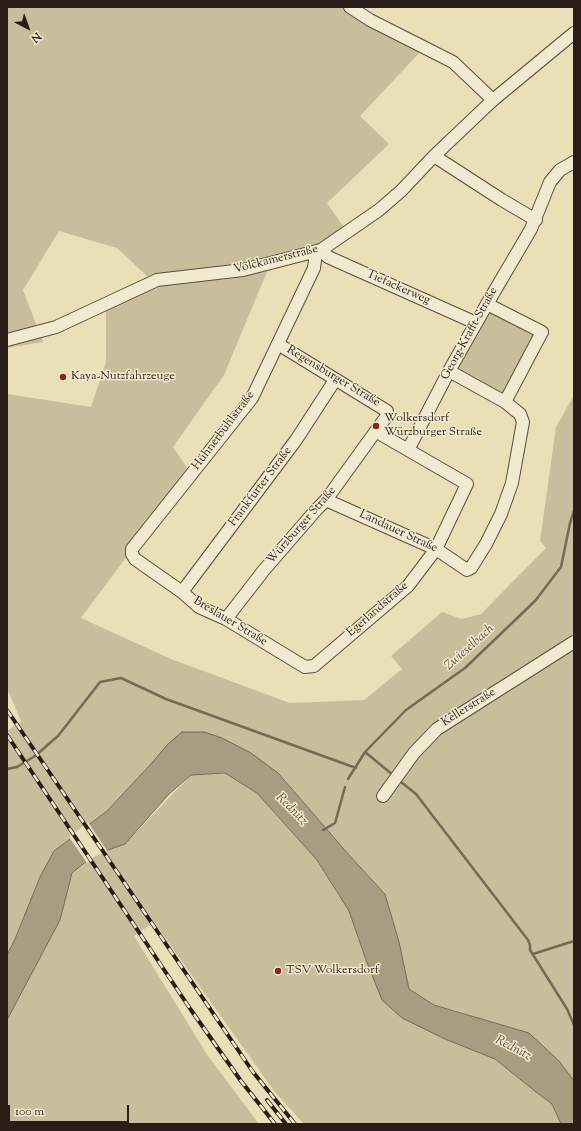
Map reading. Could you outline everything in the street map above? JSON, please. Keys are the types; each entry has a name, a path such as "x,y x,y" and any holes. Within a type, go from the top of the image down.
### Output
{"street":[{"path":"350,7 370,20 453,62 493,100"},
{"name":"Volckamerstraße","path":"7,340 56,327 157,280 243,270 319,251 378,210 401,191 434,156 493,100 574,33"},
{"path":"434,156 536,220"},
{"name":"Georg-Krafft-Straße","path":"408,450 449,371 536,220 550,182 560,170 574,160"},
{"name":"Tiefackerweg","path":"319,251 328,257 476,323"},
{"name":"Hühnerbühlstraße","path":"132,554 132,549 252,398 314,268 319,251"},
{"path":"449,371 505,402 542,332 487,304"},
{"name":"Regensburger Straße","path":"278,344 387,411 386,417 377,432"},
{"name":"Frankfurter Straße","path":"182,592 296,440 335,380"},
{"name":"Landauer Straße","path":"326,500 436,549 467,570 471,568 502,514 512,483 524,422 520,414 505,402"},
{"path":"377,432 408,450"},
{"name":"Würzburger Straße","path":"226,619 264,570 326,500 377,432"},
{"name":"Egerlandstraße","path":"314,666 408,586 436,549 467,484 408,450"},
{"name":"Breslauer Straße","path":"132,554 135,559 182,592 199,607 226,619 305,667 314,666"},
{"name":"Kellerstraße","path":"382,796 414,753 437,728 574,642"}],"shaded area":[{"path":"7,7 352,7 423,49 360,116 389,144 327,203 345,229 316,247 274,255 224,375 173,447 190,472 81,618 171,659 290,703 364,700 402,669 391,656 442,612 462,619 481,614 546,548 540,541 556,427 574,395 574,1081 559,1061 461,1012 434,1005 409,989 399,942 385,893 349,855 278,773 150,765 107,811 54,851 40,877 7,955 7,731 21,721 7,688 7,394 91,407 106,362 106,310 147,276 117,248 59,231 23,290 43,342 7,348"},
{"path":"488,307 539,335 506,398 453,369"},
{"path":"225,773 257,793 317,860 349,911 366,960 445,1039 495,1059 552,1104 561,1124 304,1124 274,1091 154,922 134,936 208,1056 259,1124 7,1124 7,1020 60,920 72,874 94,855 125,844 191,775"}],"water":[{"name":"Rednitz","path":"182,732 204,732 222,738 251,753 278,773 385,894 399,942 409,989 434,1005 529,1033 559,1061 574,1081 574,1124 561,1124 552,1104 495,1059 445,1039 402,1018 382,1000 349,911 317,860 257,793 225,773 191,775 169,794 125,844 94,855 72,873 60,920 7,1020 7,955 40,877 54,851 107,811 168,744"}],"pier":[{"path":"88,822 108,852 95,856 87,863 69,837"}],"waterway":[{"name":"Zwieselbach","path":"348,779 365,752 406,710 465,668 535,601 561,567 574,511"},
{"path":"7,769 17,767 35,756 58,736 100,682 121,678 166,699 356,768"},
{"path":"365,752 393,775"},
{"path":"401,782 416,794 528,940 530,950 567,1009 574,1025"},
{"path":"323,830 335,823 345,787"},
{"path":"533,954 574,941"}],"railway":[{"path":"7,710 253,1072 295,1124"},
{"path":"7,735 191,1010 241,1081 275,1124"},
{"path":"267,1100 286,1124"}],"place":[{"name":"Kaya-Nutzfahrzeuge","path":"63,377"},
{"name":"Wolkersdorf Würzburger Straße","path":"376,426"},
{"name":"TSV Wolkersdorf","path":"278,971"}]}
